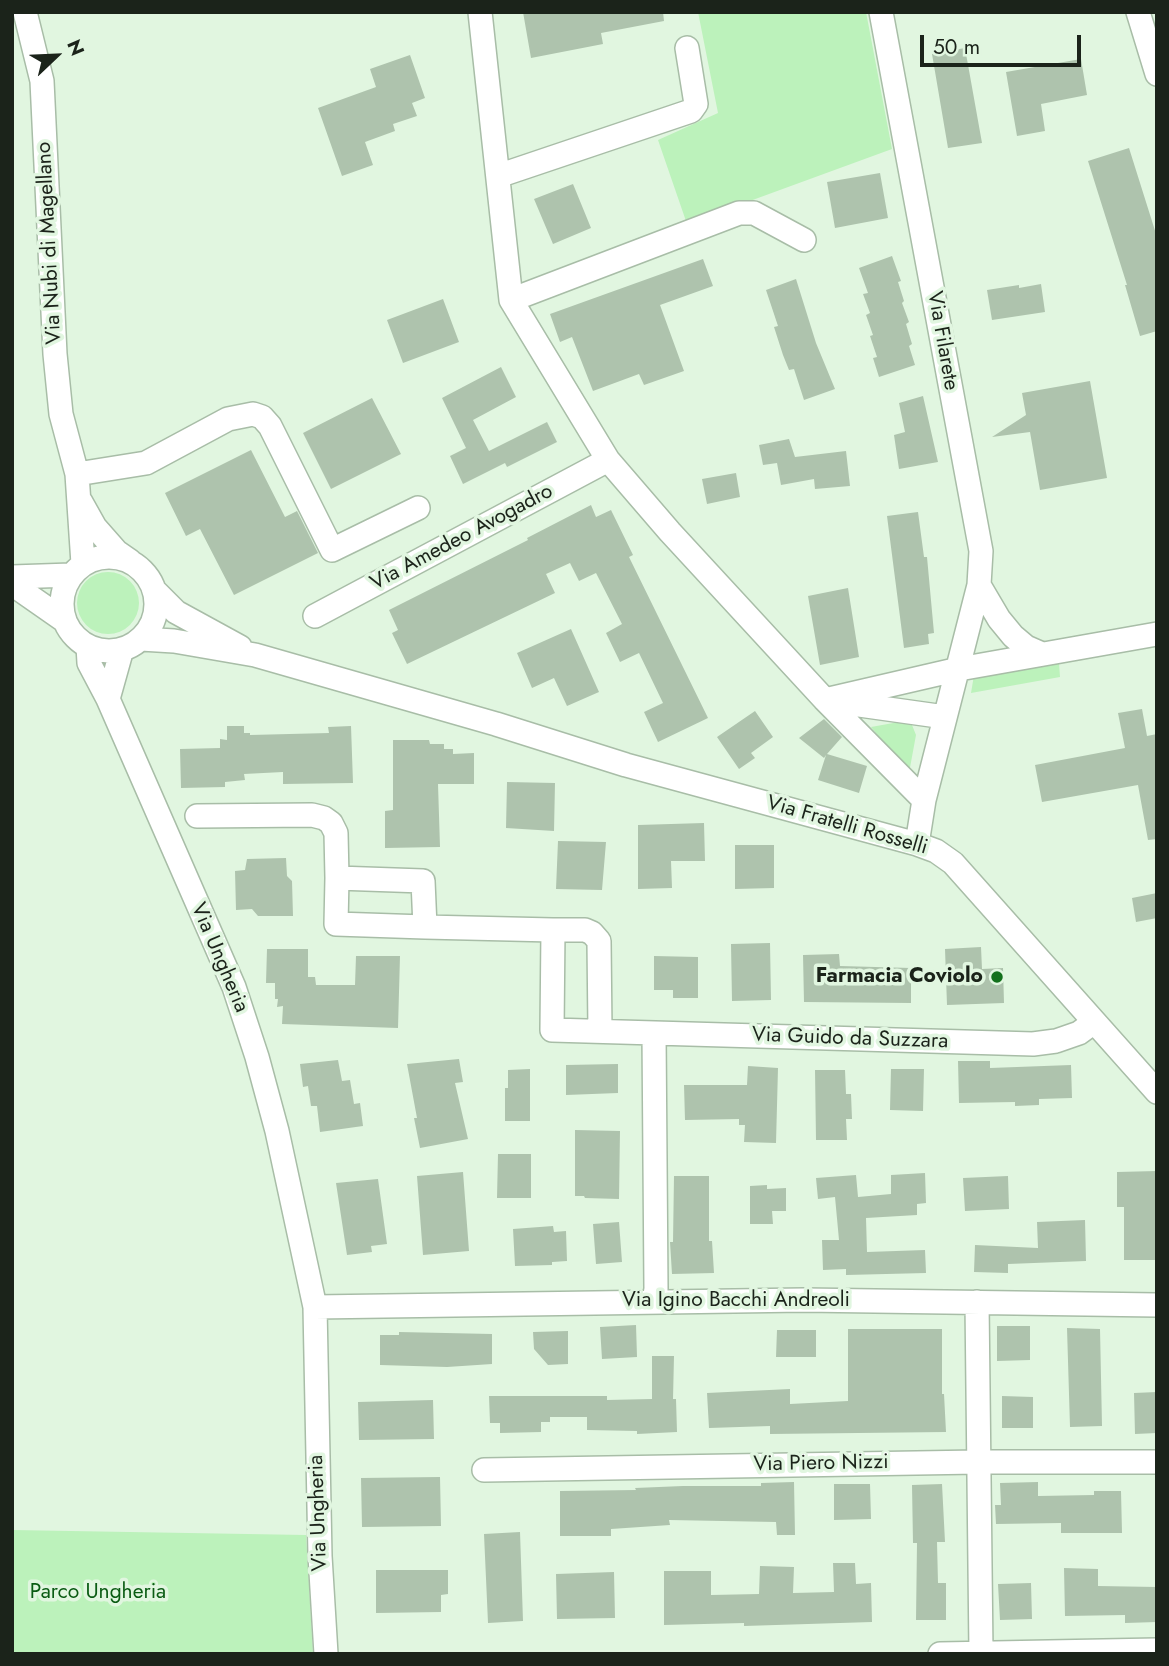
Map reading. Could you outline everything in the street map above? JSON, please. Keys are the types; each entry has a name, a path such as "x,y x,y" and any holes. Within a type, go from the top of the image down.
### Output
{"street":[{"name":"Via Nubi di Magellano","path":"25,12 42,81 55,354 61,414 77,485 95,527 117,552 130,561"},
{"path":"480,12 511,300 608,460 670,533 825,700 924,800"},
{"name":"Via Filarete","path":"881,12 981,551 979,585 924,800 917,844"},
{"path":"1138,12 1157,74"},
{"path":"498,176 691,111 696,104 687,48"},
{"path":"511,300 739,213 754,213 804,240"},
{"path":"77,485 146,463 228,419 253,414 270,426 332,550 418,508"},
{"name":"Via Amedeo Avogadro","path":"315,616 608,460"},
{"name":"Via Nubi di Magellano","path":"77,485 77,570"},
{"path":"12,577 77,570 106,556 130,561"},
{"name":"Via Fratelli Rosselli","path":"130,561 141,568 155,591 176,612 255,655"},
{"path":"77,570 67,583 62,602 65,621 70,631 88,646"},
{"path":"12,584 65,621"},
{"path":"979,585 999,619 1013,636 1026,647 1042,654"},
{"path":"108,699 132,644 150,629 157,604 155,591"},
{"path":"825,700 959,669 1157,634"},
{"name":"Via Fratelli Rosselli","path":"88,646 110,651 132,644 174,641 255,655 452,703 626,765 936,851 953,863 1157,1092"},
{"name":"Via Ungheria","path":"88,646 89,663 108,699 234,987 277,1131 315,1307 320,1556 326,1654"},
{"path":"825,700 945,717"},
{"path":"197,816 312,815 331,823 336,833 336,924 585,930 592,933 599,941 600,1031"},
{"path":"337,878 423,881 425,927"},
{"name":"Via Guido da Suzzara","path":"553,930 552,1030 1033,1044 1056,1041 1079,1032 1094,1021"},
{"path":"654,1033 654,1301"},
{"name":"Via Ungheria","path":"297,1228 315,1373"},
{"name":"Via Igino Bacchi Andreoli","path":"315,1307 654,1301 1157,1305"},
{"path":"977,1302 981,1653"},
{"name":"Via Piero Nizzi","path":"484,1470 978,1462 1157,1462"},
{"path":"940,1654 1157,1650"}],"green space":[{"path":"698,12 866,12 892,149 687,224 658,140 718,113"},
{"path":"102,572 114,572 130,581 137,591 137,615 130,625 114,634 102,634 91,629 82,620 77,609 77,597 82,586 91,577"},
{"path":"1059,663 1060,677 971,693 974,675"},
{"path":"910,720 916,735 909,773 871,727"},
{"name":"Parco Ungheria","path":"12,1530 306,1535 313,1654 12,1654"}],"building":[{"path":"523,12 663,12 664,21 601,33 603,44 531,58"},
{"path":"965,48 982,143 948,148 932,54"},
{"path":"410,55 425,98 412,103 417,116 393,124 395,131 365,142 373,165 342,176 318,108 376,87 370,69"},
{"path":"1081,59 1087,95 1041,104 1045,131 1017,136 1006,72"},
{"path":"1129,148 1157,237 1157,331 1140,336 1088,161"},
{"path":"880,173 888,218 835,228 827,182"},
{"path":"573,184 591,228 553,244 534,199"},
{"path":"892,256 901,281 898,282 909,322 906,324 912,344 909,346 915,365 879,377 873,358 877,357 870,336 873,335 866,315 870,313 863,294 868,293 859,268"},
{"path":"703,259 713,286 660,305 684,371 644,385 639,374 593,391 572,337 560,342 550,314"},
{"path":"796,279 816,343 835,389 804,400 794,369 789,370 783,355 774,327 778,326 766,290"},
{"path":"1041,284 1045,312 992,320 987,290"},
{"path":"443,299 459,342 403,363 387,320"},
{"path":"501,367 516,397 473,420 489,451 547,422 557,442 507,467 505,463 463,484 450,456 466,448 442,398"},
{"path":"1090,381 1107,478 1040,490 1030,432 992,437 1026,415 1022,393"},
{"path":"923,396 938,462 899,469 894,435 905,432 899,403"},
{"path":"372,398 401,454 331,489 303,433"},
{"path":"789,439 795,457 846,451 850,486 815,489 814,479 781,485 777,463 763,465 759,445"},
{"path":"251,450 285,517 297,511 318,553 234,595 200,529 186,536 165,493"},
{"path":"736,473 740,497 707,504 702,479"},
{"path":"591,505 596,517 611,510 633,555 629,557 708,718 658,742 644,712 663,703 639,653 620,662 606,633 622,624 596,573 579,581 570,563 546,574 555,593 407,664 392,633 398,630 389,610"},
{"path":"918,512 924,557 927,557 934,633 928,634 929,644 904,648 887,516"},
{"path":"848,588 859,657 820,665 808,596"},
{"path":"571,629 599,692 567,706 554,678 532,688 517,653"},
{"path":"1142,709 1147,736 1157,734 1157,839 1148,840 1138,785 1042,802 1035,765 1125,748 1118,713"},
{"path":"755,711 773,737 751,753 755,758 739,769 717,737"},
{"path":"824,719 842,737 827,754 867,766 859,793 818,780 826,755 824,758 799,738"},
{"path":"227,726 244,726 244,733 250,735 329,733 328,727 351,726 353,783 283,784 283,772 244,774 245,780 225,782 225,787 181,788 180,749 220,748 220,739 227,740"},
{"path":"393,740 429,740 430,744 444,744 444,749 453,749 453,754 474,753 474,784 438,784 440,847 385,848 385,811 393,810"},
{"path":"507,782 555,783 554,831 506,828"},
{"path":"704,823 705,861 671,861 672,888 638,889 638,825"},
{"path":"558,841 606,842 602,890 556,889"},
{"path":"735,845 774,845 774,888 735,889"},
{"path":"286,858 287,876 292,881 293,916 258,916 252,909 236,910 235,871 245,870 247,859"},
{"path":"1157,893 1157,918 1136,922 1132,898"},
{"path":"770,943 771,1000 732,1001 731,944"},
{"path":"981,947 982,969 1003,968 1004,1003 947,1005 945,949"},
{"path":"267,949 308,949 308,977 315,977 316,985 355,985 356,956 400,956 398,1028 282,1024 283,1006 277,1007 275,983 266,983"},
{"path":"839,954 840,966 911,968 911,1003 804,1002 803,955"},
{"path":"654,956 698,957 698,998 673,998 673,990 654,990"},
{"path":"459,1059 463,1082 455,1083 468,1139 420,1148 407,1064"},
{"path":"338,1060 342,1081 350,1080 354,1104 360,1103 363,1126 320,1132 317,1106 311,1106 308,1086 303,1087 300,1064"},
{"path":"958,1061 990,1061 990,1068 1071,1065 1072,1098 1039,1099 1039,1105 1015,1106 1015,1102 959,1103"},
{"path":"618,1064 618,1093 566,1095 566,1065"},
{"path":"748,1066 778,1068 776,1143 744,1142 745,1125 739,1125 739,1119 685,1120 684,1085 747,1085"},
{"path":"530,1069 530,1121 505,1121 508,1070"},
{"path":"891,1069 924,1069 923,1111 890,1110"},
{"path":"815,1070 845,1070 846,1094 851,1094 852,1119 846,1119 847,1140 816,1140"},
{"path":"575,1130 620,1131 619,1199 575,1196"},
{"path":"498,1154 531,1154 531,1198 497,1198"},
{"path":"1157,1171 1157,1260 1124,1260 1124,1207 1117,1207 1117,1172"},
{"path":"463,1172 469,1251 423,1255 417,1176"},
{"path":"925,1173 926,1203 917,1204 917,1215 866,1218 867,1252 925,1250 926,1273 846,1275 846,1269 823,1270 822,1240 839,1240 835,1197 818,1199 816,1178 856,1175 858,1197 891,1194 891,1175"},
{"path":"674,1176 709,1176 709,1241 712,1241 714,1273 672,1274 670,1242 673,1242"},
{"path":"1008,1176 1009,1209 965,1211 963,1178"},
{"path":"378,1179 387,1244 371,1246 372,1252 347,1255 336,1183"},
{"path":"767,1185 767,1189 786,1188 786,1211 772,1211 773,1224 750,1224 750,1186"},
{"path":"1085,1220 1086,1261 1008,1264 1008,1273 974,1272 975,1245 1038,1248 1037,1222"},
{"path":"619,1222 622,1262 596,1264 593,1224"},
{"path":"553,1226 554,1232 566,1231 567,1261 552,1262 552,1265 515,1266 513,1229"},
{"path":"636,1325 637,1357 602,1359 600,1327"},
{"path":"997,1326 1030,1326 1030,1360 997,1361"},
{"path":"1067,1328 1100,1329 1102,1426 1070,1427"},
{"path":"848,1329 942,1329 942,1394 946,1432 770,1434 770,1426 709,1428 707,1393 790,1389 790,1404 848,1401"},
{"path":"777,1330 816,1330 816,1357 776,1357"},
{"path":"568,1331 568,1364 548,1365 534,1349 533,1332"},
{"path":"399,1332 492,1334 492,1364 447,1367 380,1365 380,1335 399,1335"},
{"path":"652,1356 674,1356 673,1399 676,1399 677,1432 637,1434 637,1431 587,1430 587,1417 550,1417 550,1422 541,1422 541,1432 500,1433 500,1423 490,1423 489,1396 607,1396 607,1400 652,1399"},
{"path":"1157,1392 1157,1433 1135,1434 1134,1393"},
{"path":"1002,1396 1033,1397 1033,1428 1002,1428"},
{"path":"433,1400 434,1439 359,1440 358,1402"},
{"path":"440,1477 441,1526 362,1527 361,1478"},
{"path":"794,1482 795,1535 777,1535 776,1522 669,1520 670,1525 611,1529 611,1536 560,1536 560,1491 761,1486 761,1483"},
{"path":"1038,1482 1038,1496 1094,1495 1094,1491 1121,1491 1122,1533 1061,1533 1061,1523 996,1524 995,1505 1001,1505 1000,1483"},
{"path":"834,1484 870,1484 871,1519 834,1520"},
{"path":"942,1484 945,1542 937,1542 938,1583 946,1583 946,1620 916,1620 917,1543 913,1543 912,1485"},
{"path":"520,1532 523,1621 488,1623 484,1534"},
{"path":"833,1563 855,1563 856,1584 871,1583 872,1622 744,1626 744,1623 664,1625 664,1571 711,1571 711,1595 759,1594 760,1566 794,1567 793,1593 834,1592"},
{"path":"1064,1568 1098,1569 1098,1586 1157,1587 1157,1622 1125,1623 1125,1615 1065,1616"},
{"path":"376,1570 448,1570 448,1594 441,1595 441,1612 376,1613"},
{"path":"614,1572 615,1618 557,1619 556,1574"},
{"path":"1031,1583 1032,1619 1000,1620 998,1584"}],"place":[{"name":"Farmacia Coviolo","path":"997,977"}]}
